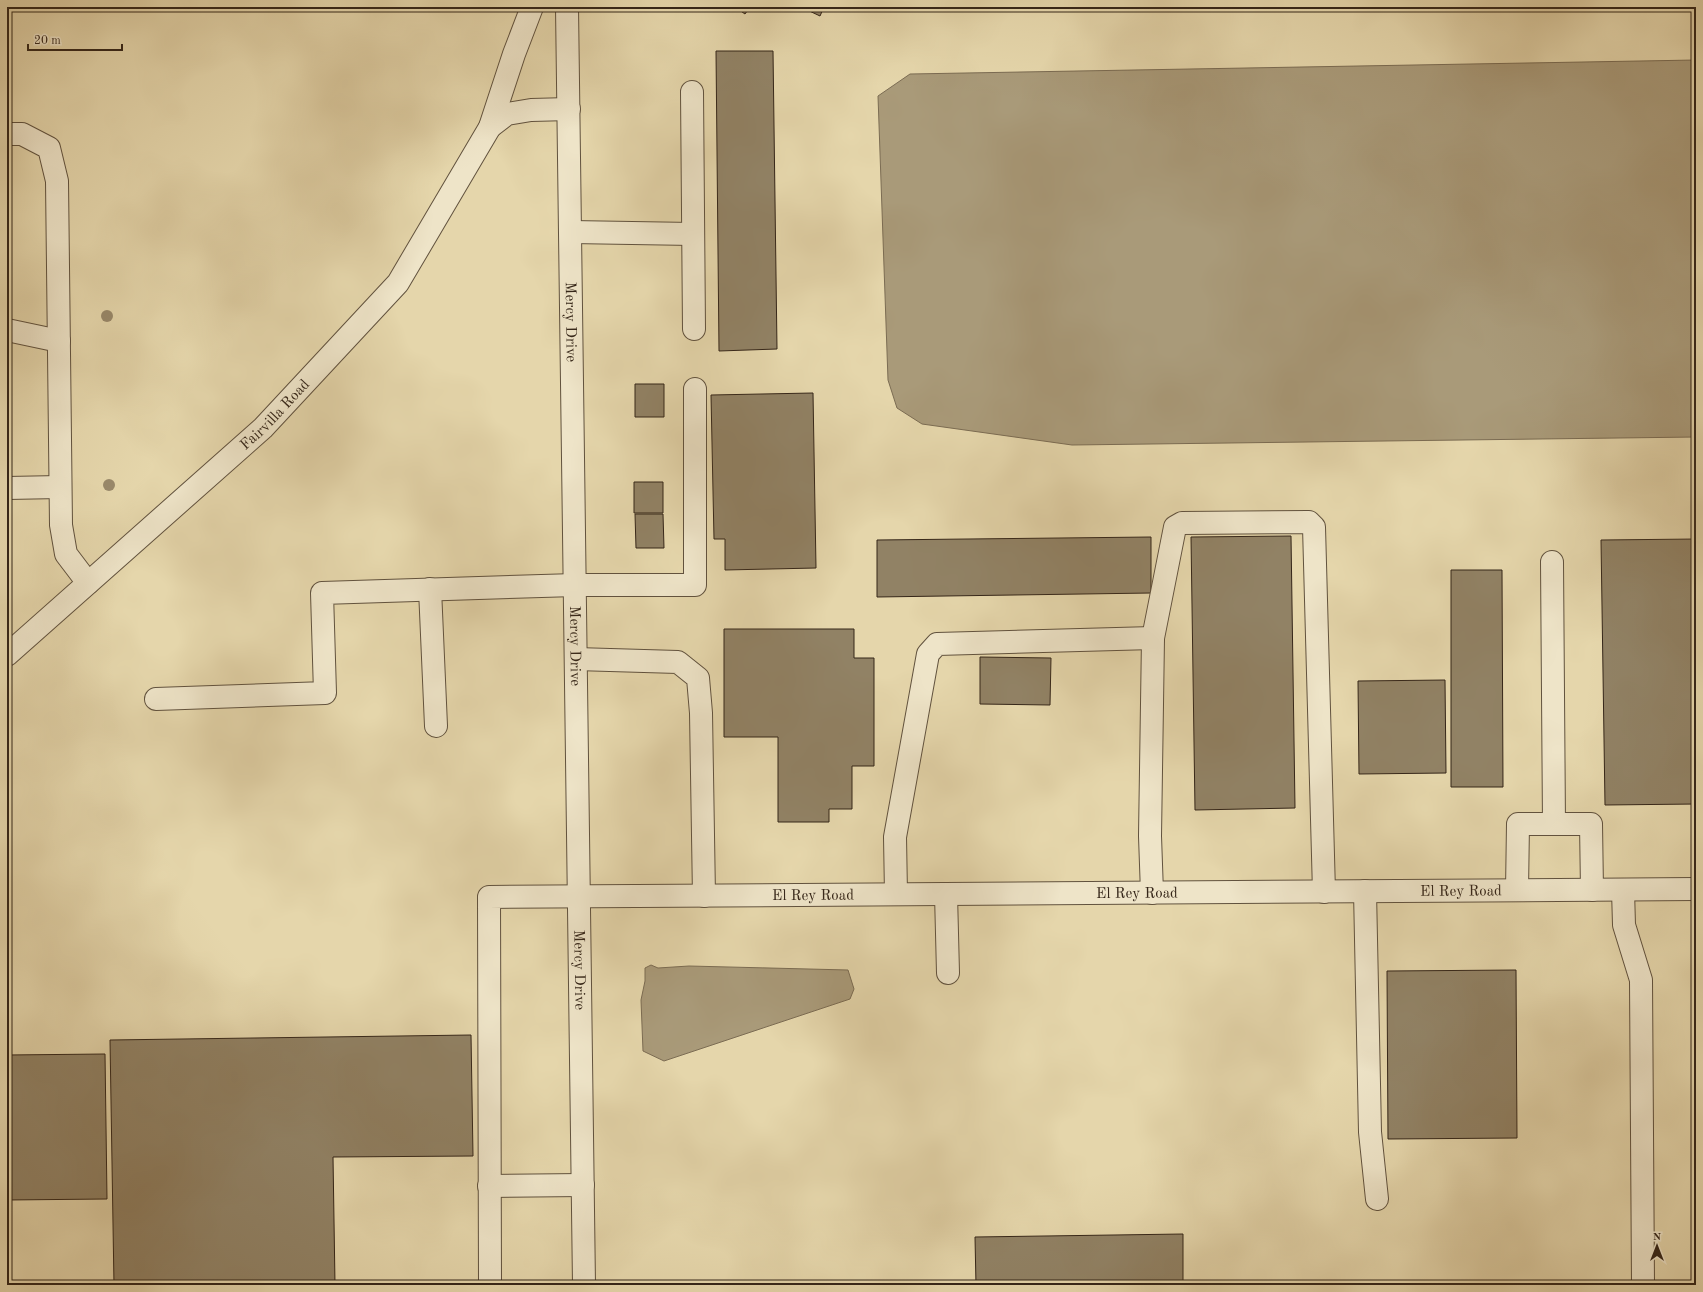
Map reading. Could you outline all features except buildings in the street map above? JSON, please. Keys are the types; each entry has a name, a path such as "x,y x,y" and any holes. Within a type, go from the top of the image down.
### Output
{"street":[{"name":"Fairvilla Road","path":"7,655 263,428 398,283 490,127 514,54 532,7"},
{"name":"Mercy Drive","path":"567,7 584,1285"},
{"path":"692,92 694,329"},
{"name":"Fairvilla Road","path":"490,127 507,114 531,110 569,109"},
{"path":"7,134 22,134 49,148 58,181 61,525 66,554 88,583"},
{"path":"571,232 693,234"},
{"path":"7,330 59,341"},
{"path":"156,699 325,693 322,594 575,585 695,585 695,389"},
{"path":"7,488 60,487"},
{"path":"1152,893 1150,836 1153,638 1175,527 1182,523 1301,522 1309,522 1314,527 1324,892"},
{"path":"1552,562 1554,824"},
{"path":"430,589 436,726"},
{"path":"896,894 895,838 928,654 937,644 1153,638"},
{"path":"576,659 678,662 698,678 701,713 704,896"},
{"path":"1517,890 1518,824 1591,824 1592,890"},
{"name":"El Rey Road","path":"489,1186 489,897 1696,889"},
{"path":"1623,890 1624,925 1641,980 1643,1285"},
{"path":"1365,891 1370,1132 1377,1199"},
{"path":"946,894 948,973"},
{"path":"490,1285 489,1186 583,1185"}],"shaded area":[{"path":"1696,60 1696,437 1072,445 922,424 897,408 888,380 878,96 910,74"},
{"path":"651,965 658,968 689,966 848,970 854,989 850,999 664,1061 643,1051 641,1000 645,981 645,968"}]}
